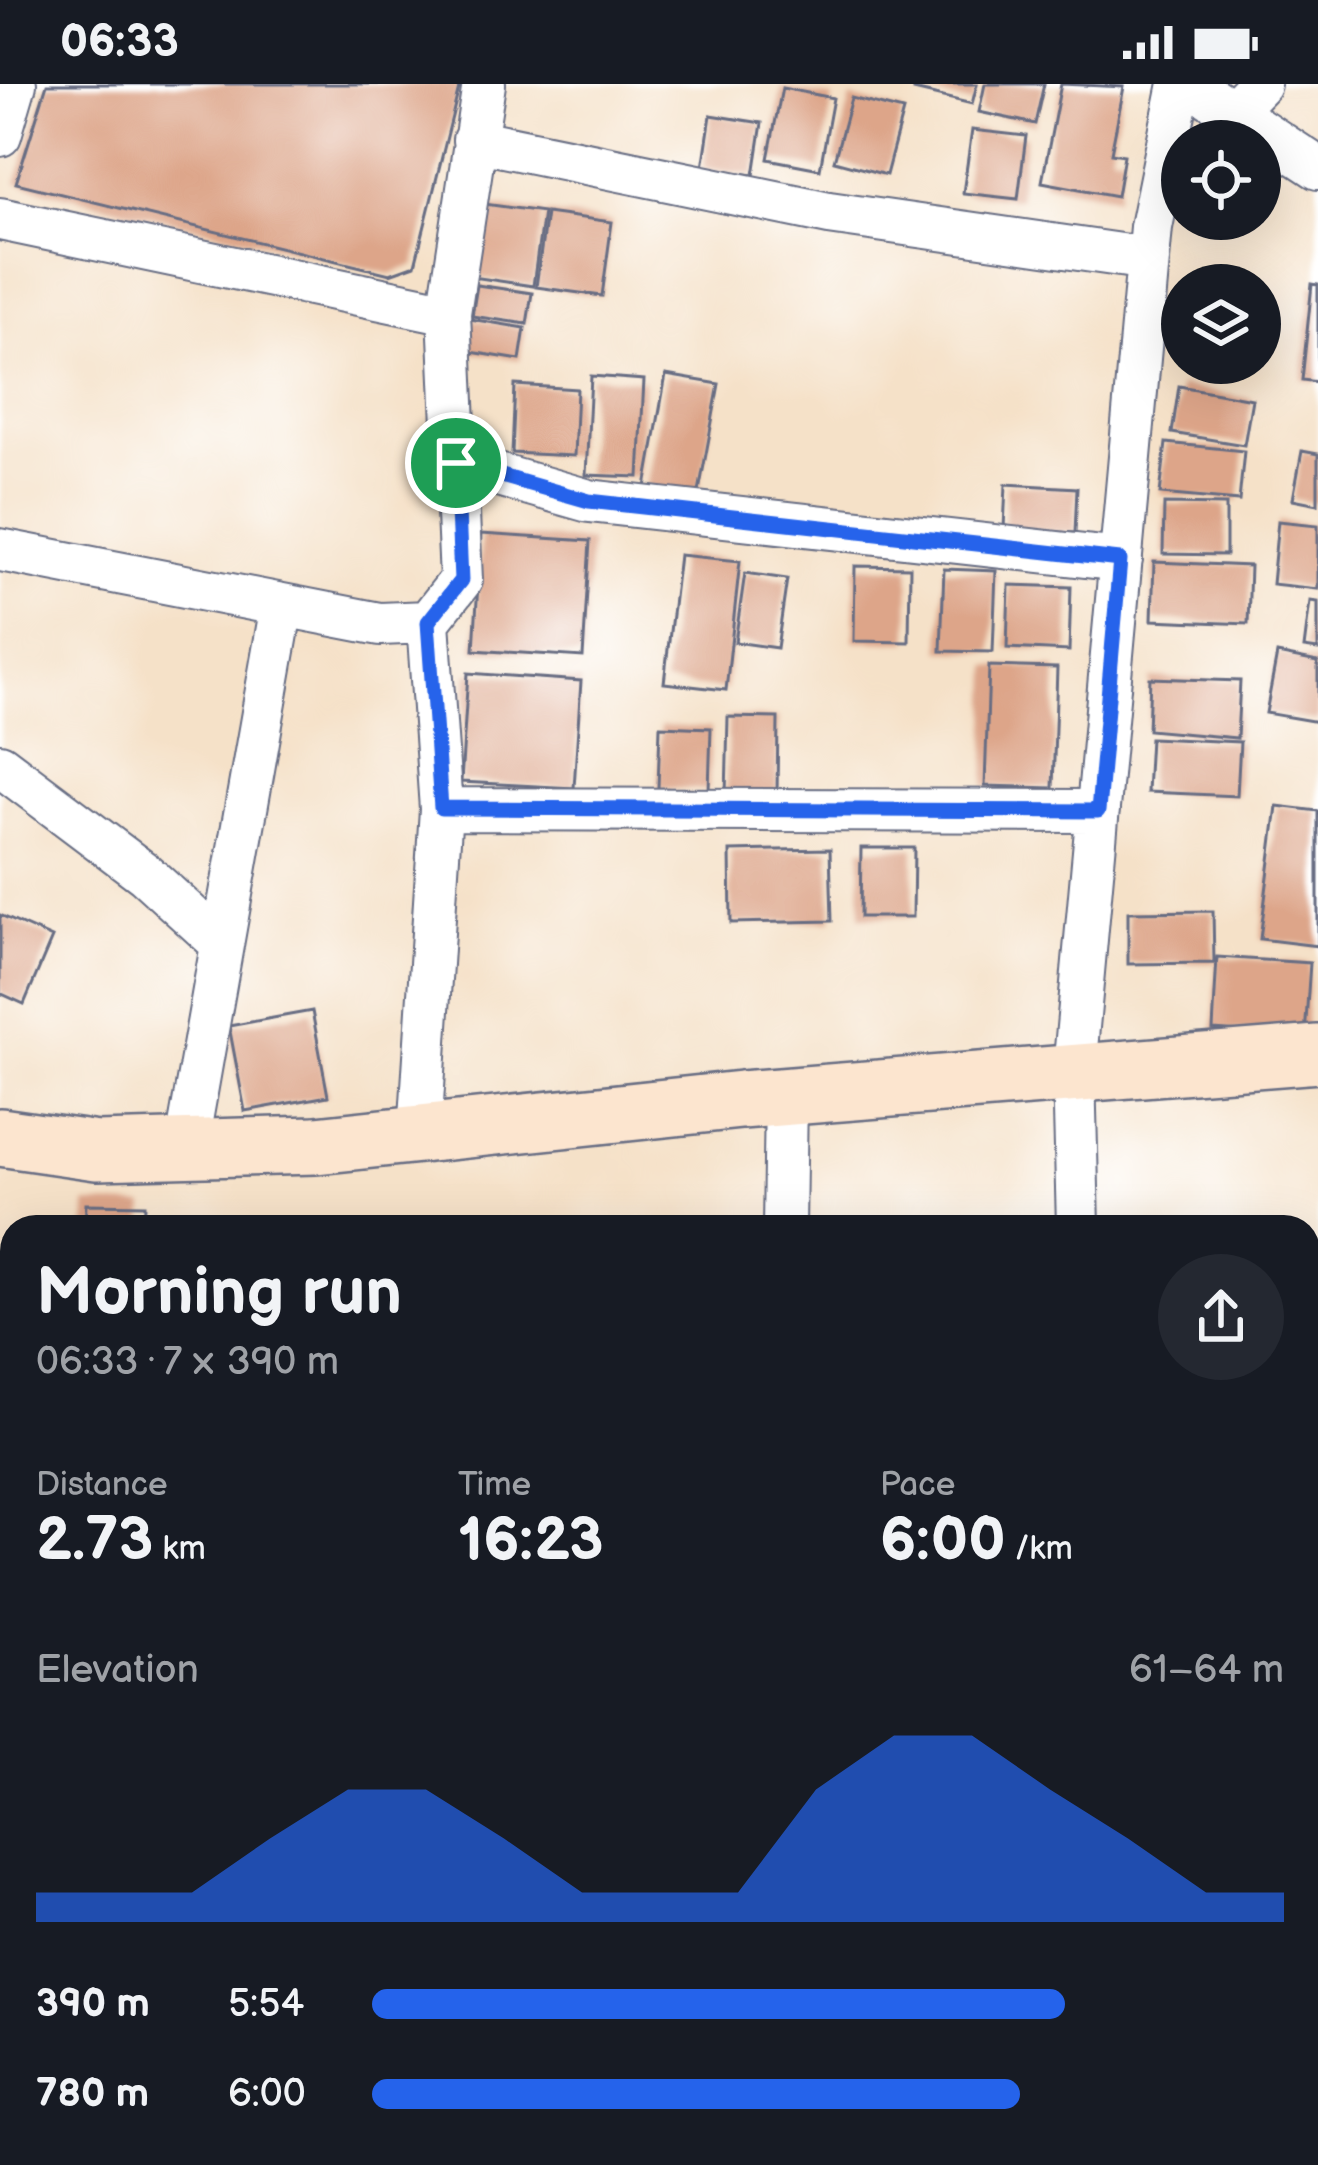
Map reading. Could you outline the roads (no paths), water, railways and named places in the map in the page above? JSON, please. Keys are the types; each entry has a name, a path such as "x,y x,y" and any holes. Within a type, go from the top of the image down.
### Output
{"street":[{"path":"0,135 15,84"},
{"path":"420,1134 441,808 428,622 461,580 449,313 484,84"},
{"path":"1078,1215 1074,1072 1120,560 1148,259 1180,84"},
{"path":"1190,84 1245,98 1318,169"},
{"path":"474,140 829,213 1148,259"},
{"path":"0,219 449,313"},
{"path":"456,463 589,501 1120,560"},
{"path":"0,550 380,624 428,622"},
{"path":"186,1148 282,605"},
{"path":"0,765 145,874 222,944"},
{"path":"441,808 1098,811"},
{"path":"0,1137 97,1151 420,1134 786,1096 1318,1054"},
{"path":"784,1215 786,1096"}]}
